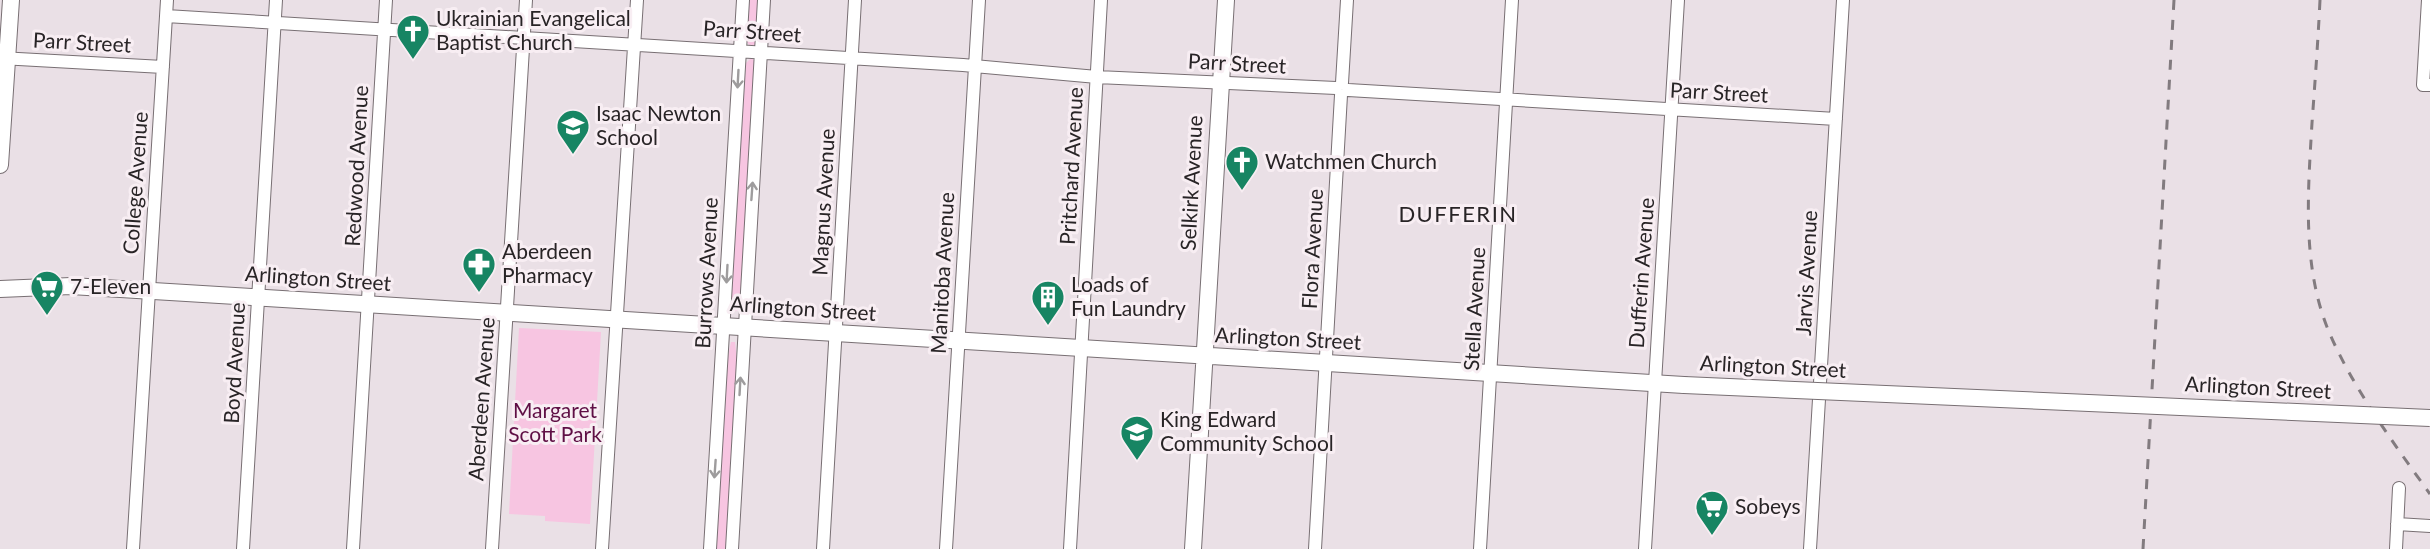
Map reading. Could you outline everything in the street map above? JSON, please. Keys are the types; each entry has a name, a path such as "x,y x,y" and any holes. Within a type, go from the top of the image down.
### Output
{"main road":[{"path":"0,165 4,59 11,0"},
{"name":"Selkirk Avenue","path":"1193,549 1226,0"},
{"name":"Arlington Street","path":"0,289 71,285 1684,385 2430,418"}],"street":[{"name":"College Avenue","path":"133,549 167,0"},
{"name":"Boyd Avenue","path":"243,549 276,0"},
{"name":"Redwood Avenue","path":"353,549 386,0"},
{"name":"Aberdeen Avenue","path":"492,549 526,0"},
{"path":"602,549 637,0"},
{"name":"Burrows Avenue","path":"710,549 743,0"},
{"name":"Burrows Avenue","path":"732,549 743,328 764,0"},
{"name":"Magnus Avenue","path":"823,549 855,0"},
{"name":"Manitoba Avenue","path":"946,549 979,0"},
{"name":"Pritchard Avenue","path":"1070,549 1101,0"},
{"name":"Flora Avenue","path":"1315,549 1347,0"},
{"name":"Stella Avenue","path":"1480,549 1512,0"},
{"name":"Dufferin Avenue","path":"1645,549 1678,0"},
{"name":"Jarvis Avenue","path":"1810,549 1843,0"},
{"path":"2426,85 2428,0"},
{"name":"Parr Street","path":"166,16 975,66 1097,77 1221,82 1836,119"},
{"name":"Parr Street","path":"4,59 163,67"},
{"path":"2396,549 2399,488"},
{"path":"2397,524 2430,526"}],"green space":[{"path":"749,0 759,0 756,44 751,47 746,41"},
{"path":"751,58 755,61 742,295 737,311 733,311 731,296 746,63"},
{"name":"Margaret Scott Park","path":"519,328 601,332 590,524 545,521 545,516 509,514"},
{"path":"731,342 735,342 737,361 726,549 715,549 727,361"}],"railway":[{"path":"2143,549 2174,0"},
{"path":"2320,0 2308,201 2310,252 2319,303 2327,327 2360,392 2430,494"}],"place":[{"name":"Ukrainian Evangelical Baptist Church","path":"413,60"},
{"name":"Isaac Newton School","path":"573,155"},
{"name":"Watchmen Church","path":"1242,191"},
{"name":"Aberdeen Pharmacy","path":"479,293"},
{"name":"7-Eleven","path":"47,316"},
{"name":"Loads of Fun Laundry","path":"1048,326"},
{"name":"King Edward Community School","path":"1137,461"},
{"name":"Sobeys","path":"1712,536"}],"district":[{"name":"DUFFERIN","path":"1458,214"}]}
